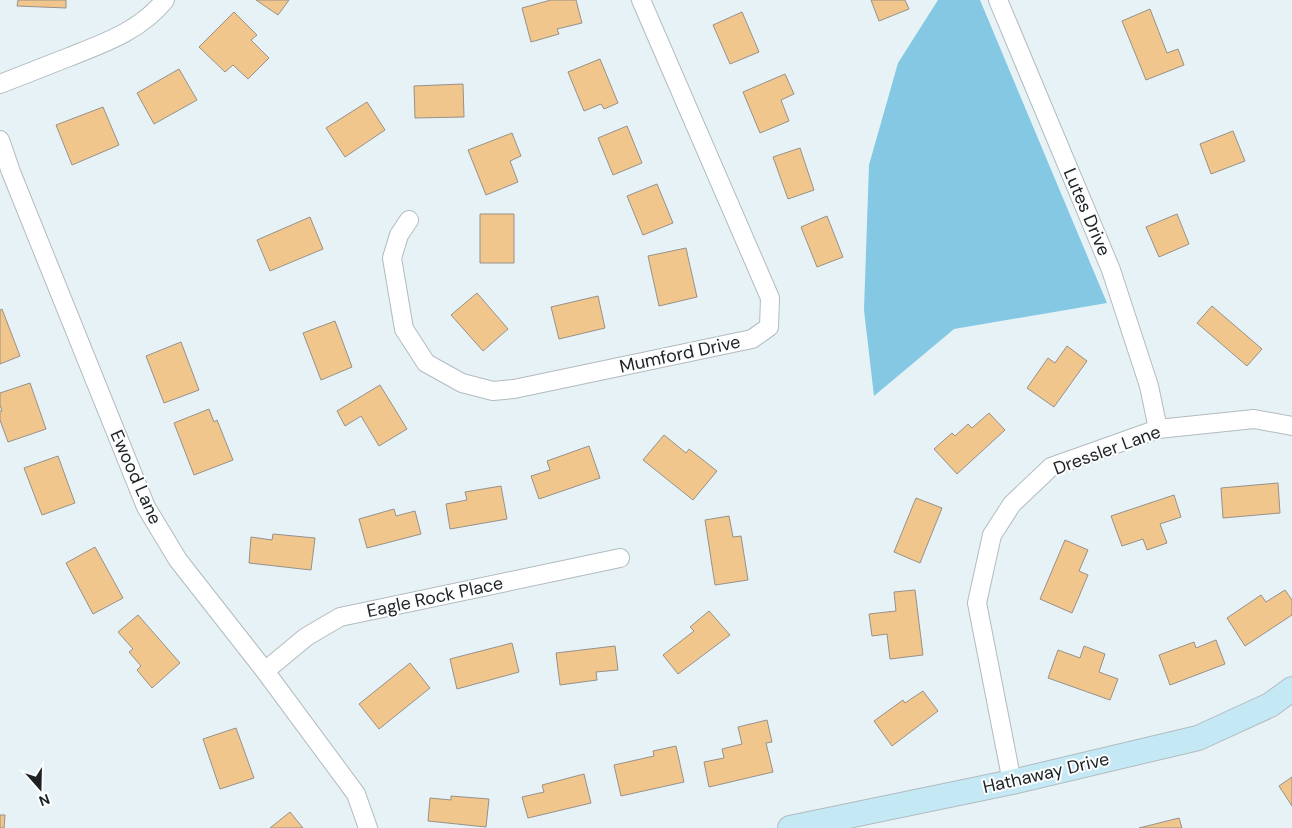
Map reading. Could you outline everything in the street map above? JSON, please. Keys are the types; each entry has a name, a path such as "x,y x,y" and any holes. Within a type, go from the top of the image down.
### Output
{"street":[{"path":"0,84 111,40 134,28 158,9 165,0"},
{"name":"Mumford Drive","path":"409,220 399,234 392,258 404,329 426,363 462,383 493,391 514,389 752,339 769,327 770,298 641,0"},
{"name":"Lutes Drive","path":"998,0 1111,270 1149,386 1158,429"},
{"name":"Ewood Lane","path":"0,140 31,222 146,507 178,560 265,671 356,794 368,828"},
{"name":"Dressler Lane","path":"1012,782 977,603 992,535 1012,504 1051,467 1158,429 1254,419 1292,426"},
{"name":"Eagle Rock Place","path":"265,671 306,637 340,617 620,558"},
{"name":"Hathaway Drive","path":"790,828 1012,782 1198,738 1270,705 1292,689"}],"shaded area":[{"path":"938,0 980,0 1107,303 954,329 874,396 864,310 869,165 898,63"}],"building":[{"path":"18,0 66,0 66,8 17,6"},
{"path":"256,0 289,0 278,15"},
{"path":"551,0 576,0 582,23 557,29 559,34 531,42 522,8"},
{"path":"871,0 905,0 909,9 879,21"},
{"path":"1150,9 1167,53 1178,49 1184,65 1146,80 1122,21"},
{"path":"234,12 257,35 251,40 269,58 248,79 233,65 225,72 199,47"},
{"path":"742,12 759,52 730,64 713,25"},
{"path":"600,59 618,103 604,109 601,104 584,111 568,72"},
{"path":"179,69 197,100 154,124 137,93"},
{"path":"785,74 794,94 781,100 789,121 760,133 743,92"},
{"path":"463,84 464,117 415,118 414,86"},
{"path":"367,102 385,130 345,157 326,128"},
{"path":"103,107 119,145 72,165 56,125"},
{"path":"627,126 642,163 613,175 598,138"},
{"path":"1233,131 1245,161 1211,174 1200,144"},
{"path":"512,133 521,156 510,161 518,182 486,195 468,150"},
{"path":"800,148 814,190 788,199 773,157"},
{"path":"657,184 673,223 643,235 627,196"},
{"path":"480,214 514,214 514,263 480,263"},
{"path":"1177,214 1189,244 1159,257 1146,227"},
{"path":"827,216 843,257 817,267 801,227"},
{"path":"310,217 323,249 270,271 257,240"},
{"path":"686,248 697,297 659,306 648,256"},
{"path":"477,293 508,329 483,351 451,315"},
{"path":"598,296 605,328 559,339 551,307"},
{"path":"1212,306 1262,349 1247,366 1197,323"},
{"path":"2,309 20,356 0,364 0,310"},
{"path":"335,321 352,367 321,380 303,333"},
{"path":"181,342 199,390 164,403 146,356"},
{"path":"1067,346 1087,361 1054,407 1027,388 1048,358 1055,363"},
{"path":"30,383 46,429 8,442 0,420 0,411 2,411 0,393"},
{"path":"380,385 407,429 379,446 361,416 345,426 337,411"},
{"path":"209,409 214,422 217,420 233,460 194,475 174,423"},
{"path":"989,413 1005,430 957,474 934,449 952,433 955,436 968,424 972,428"},
{"path":"664,435 686,453 689,449 717,471 693,500 643,460"},
{"path":"589,446 600,478 539,499 531,476 550,470 547,461"},
{"path":"58,456 75,503 42,515 24,468"},
{"path":"1278,483 1280,513 1223,518 1221,488"},
{"path":"501,486 507,519 450,529 446,504 467,500 465,492"},
{"path":"1174,495 1181,517 1160,524 1167,543 1147,550 1143,539 1122,546 1111,516"},
{"path":"916,498 942,508 920,563 894,552"},
{"path":"394,509 396,516 415,511 421,534 367,548 359,519"},
{"path":"729,516 733,537 741,536 748,580 715,585 705,520"},
{"path":"273,534 315,538 311,570 249,563 251,537 272,540"},
{"path":"1065,540 1088,550 1079,571 1088,575 1072,613 1040,599"},
{"path":"95,547 123,598 93,614 66,563"},
{"path":"915,590 923,655 890,659 887,634 872,636 869,614 896,611 894,592"},
{"path":"1285,590 1292,600 1292,615 1245,646 1227,618 1261,595 1266,602"},
{"path":"709,611 730,635 678,674 663,655 694,631 690,627"},
{"path":"138,615 180,663 152,688 137,670 141,666 129,652 133,649 118,632"},
{"path":"1216,640 1225,664 1170,685 1159,655 1194,642 1196,648"},
{"path":"512,643 519,672 457,689 450,659"},
{"path":"615,646 618,670 596,672 597,680 560,685 556,653"},
{"path":"1084,646 1105,654 1099,672 1118,679 1110,700 1048,678 1058,650 1080,658"},
{"path":"410,663 430,688 379,729 359,704"},
{"path":"923,691 938,711 892,746 874,721 903,700 905,703"},
{"path":"767,720 772,742 766,743 773,772 709,787 704,762 724,758 722,749 742,744 738,727"},
{"path":"236,728 254,778 220,789 203,739"},
{"path":"676,746 684,782 621,796 614,765 654,756 653,751"},
{"path":"584,774 591,803 528,818 522,797 544,792 542,785"},
{"path":"1292,777 1292,806 1279,786"},
{"path":"451,796 489,799 486,827 428,821 430,798 451,800"},
{"path":"290,812 303,828 270,828"},
{"path":"0,815 5,815 4,828 0,828"},
{"path":"1179,818 1182,828 1139,828"}]}
